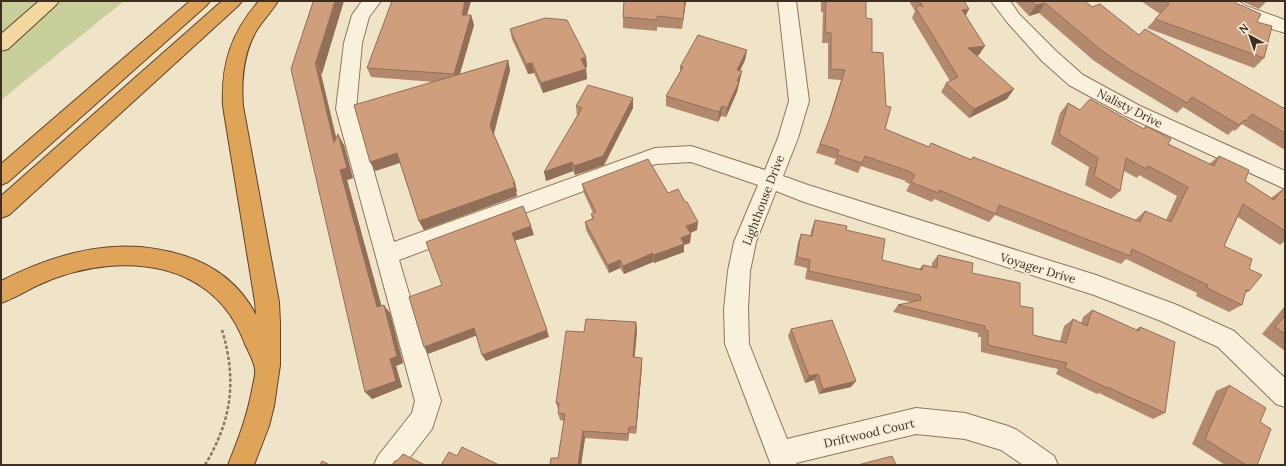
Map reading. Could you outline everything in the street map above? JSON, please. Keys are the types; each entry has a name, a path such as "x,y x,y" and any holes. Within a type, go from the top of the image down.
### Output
{"highway":[{"path":"1,176 201,1"},
{"path":"1,209 233,1"},
{"path":"241,465 251,444 260,419 269,339 267,302 234,114 231,90 232,73 235,56 249,26 269,1"},
{"path":"1,293 34,276 83,260 112,256 137,255 163,258 200,272 217,283 230,297 252,331 260,350 266,371"}],"main road":[{"path":"1,44 50,1"}],"street":[{"path":"372,1 361,15 353,43 346,109 428,400 423,420 387,465"},
{"name":"Lighthouse Drive","path":"782,460 737,344 736,309 739,271 745,242 788,138 799,101 787,1"},
{"name":"Nalisty Drive","path":"1000,1 1013,18 1049,56 1076,80 1133,111 1285,180"},
{"path":"1225,1 1240,10 1285,27"},
{"name":"Voyager Drive","path":"386,255 655,156 691,154 770,180 804,194 1096,285 1169,313 1226,340 1285,395"},
{"name":"Driftwood Court","path":"782,460 916,421 965,426 1008,439 1045,465"}],"path":[{"path":"205,465 219,440 226,420 230,399 231,364 228,345 221,327"}],"green space":[{"path":"1,1 124,1 1,100"}],"building":[{"path":"314,1 335,1 315,62 334,143 338,134 347,168 340,170 377,307 384,305 397,356 390,359 396,381 365,392 291,69"},
{"path":"392,1 465,1 462,15 471,15 454,74 367,68"},
{"path":"624,1 685,1 683,19 657,16 657,20 623,17"},
{"path":"824,1 866,1 866,18 872,19 872,52 883,53 886,106 891,107 885,129 929,147 931,143 972,160 973,157 1140,222 1145,211 1171,222 1188,187 1148,166 1146,169 1126,158 1120,191 1094,176 1098,158 1059,134 1068,103 1080,110 1090,99 1144,129 1146,126 1171,139 1168,144 1214,166 1219,156 1249,170 1245,181 1274,200 1284,188 1285,231 1243,204 1224,246 1252,259 1249,269 1262,275 1249,291 1246,290 1242,305 1207,288 1208,285 1132,249 1130,256 999,205 996,214 939,190 938,193 911,182 915,175 911,172 865,156 862,163 837,155 839,150 820,144 845,70 831,69 831,33 825,32 826,2"},
{"path":"919,1 964,1 969,9 962,10 985,46 968,48 1014,89 974,109 946,83 958,77 916,8 920,5 923,7"},
{"path":"1031,1 1085,1 1092,7 1100,4 1139,35 1145,29 1285,109 1285,133 1252,114 1246,121 1244,120 1239,125 1192,97 1187,103 1129,69 1101,50 1045,3 1036,5"},
{"path":"1164,1 1234,1 1261,14 1257,22 1272,26 1264,58 1155,19 1169,4"},
{"path":"545,18 567,20 586,57 581,59 586,69 541,83 532,63 526,64 510,29"},
{"path":"698,35 747,50 737,70 742,71 737,81 739,82 727,108 722,106 719,112 666,96 683,67 680,67"},
{"path":"508,60 490,126 515,183 513,183 515,187 419,221 397,153 370,162 354,105"},
{"path":"588,85 633,98 603,156 574,166 572,162 544,172 582,108 576,106"},
{"path":"648,159 668,193 678,189 698,222 686,226 691,234 681,238 684,244 654,255 653,253 623,266 620,260 608,265 585,222 594,218 591,214 596,212 582,184"},
{"path":"523,206 531,226 512,233 547,330 482,355 474,328 424,347 409,297 442,285 426,242"},
{"path":"815,220 847,226 846,230 885,239 882,260 922,270 923,265 937,268 938,255 973,263 972,273 1020,283 1020,306 1033,308 1033,335 1066,343 1073,319 1087,326 1092,310 1139,331 1140,327 1175,342 1165,413 1065,368 1067,363 988,345 988,331 985,330 985,326 898,305 921,300 920,295 809,271 810,260 797,257 801,234 812,236"},
{"path":"1285,316 1285,334 1275,327"},
{"path":"586,319 636,322 633,357 642,358 636,427 629,427 628,434 583,431 578,465 550,465 551,458 558,458 565,414 558,413 559,403 556,403 566,331 584,332"},
{"path":"832,320 856,381 823,389 818,374 809,376 791,329"},
{"path":"1229,385 1266,408 1260,422 1271,429 1257,465 1246,465 1205,439"},
{"path":"462,447 499,465 441,465 449,452 457,456"},
{"path":"403,454 425,465 392,465"},
{"path":"892,456 896,465 858,465"},
{"path":"322,461 330,465 320,465"}]}
